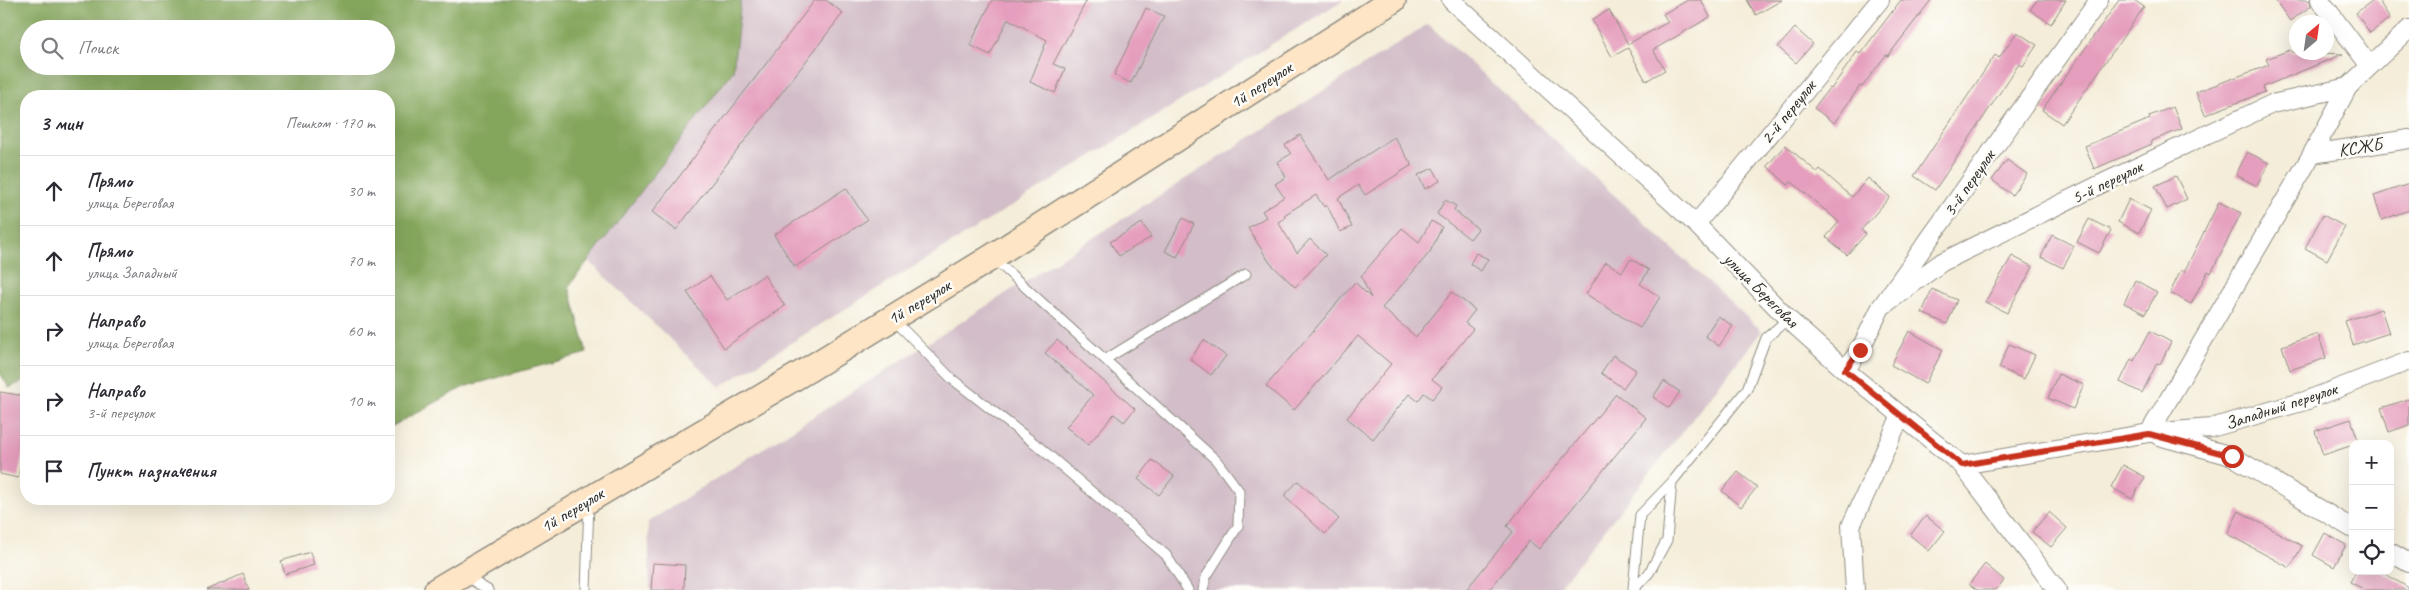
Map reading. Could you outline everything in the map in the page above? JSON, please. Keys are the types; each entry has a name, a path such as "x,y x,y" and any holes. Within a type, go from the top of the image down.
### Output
{"street":[{"name":"1й переулок","path":"437,590 992,257 1393,0"},
{"name":"улица Береговая","path":"1451,0 1696,224 1788,319 1845,370 1962,465 2057,590"},
{"name":"2-й переулок","path":"1696,224 1880,0"},
{"name":"3-й переулок","path":"1845,370 1860,350 1881,307 2099,0"},
{"path":"2320,0 2370,66"},
{"path":"2349,527 2232,456 2149,434 2312,154 2348,87 2409,29"},
{"name":"5-й переулок","path":"1881,307 1942,262 2112,179 2272,104 2348,87"},
{"name":"КСЖБ","path":"2312,154 2409,139"},
{"name":"Западный переулок","path":"1962,465 2149,434 2221,425 2305,400 2409,360"},
{"path":"1855,590 1851,526 1901,415"},
{"path":"2394,554 2409,563"}],"lane":[{"path":"992,257 1216,460 1240,491 1238,526 1206,577 1203,590"},
{"path":"1106,359 1246,274"},
{"path":"892,318 952,379 1038,446 1166,555 1188,590"},
{"path":"1633,589 1640,516 1672,482 1747,389 1766,338 1788,319"},
{"path":"1633,589 1649,573 1667,540 1672,482"},
{"path":"586,590 589,500"},
{"path":"463,574 488,590"}],"shaded area":[{"path":"642,0 1343,0 720,387 517,192"},
{"path":"1428,24 1762,331 1557,590 650,590 648,522"}],"green space":[{"path":"0,0 741,0 733,71 569,286 587,353 464,387 395,425 395,90 20,90 20,383 9,388 0,373"}],"building":[{"path":"815,0 826,0 843,13 676,230 652,212"},
{"path":"992,0 1087,0 1053,64 1065,69 1055,93 1030,82 1047,40 1008,19 990,55 970,45"},
{"path":"1688,0 1701,0 1710,17 1653,50 1665,70 1646,81 1628,48 1612,57 1592,20 1609,10 1628,44 1668,22 1663,14"},
{"path":"1747,0 1782,0 1756,15"},
{"path":"1901,0 1931,0 1888,56 1886,55 1862,87 1860,86 1834,123 1814,108 1829,88 1831,89 1857,52 1860,54"},
{"path":"2037,0 2066,0 2051,24 2030,10"},
{"path":"2119,0 2134,0 2144,7 2062,124 2042,110"},
{"path":"2275,0 2310,0 2311,6 2298,15 2289,15 2289,20"},
{"path":"2373,0 2378,0 2390,18 2370,33 2356,13"},
{"path":"1146,8 1164,16 1131,83 1114,75"},
{"path":"1795,28 1813,44 1796,63 1778,47"},
{"path":"2017,32 2037,45 2023,66 2019,64 1935,190 1914,176 1995,55 1999,58"},
{"path":"2289,50 2289,60 2328,60 2263,87 2265,92 2205,115 2196,92 2269,65 2266,59"},
{"path":"2334,54 2343,54 2334,58"},
{"path":"2173,107 2182,129 2151,141 2152,144 2094,169 2085,146 2150,119 2149,116"},
{"path":"1300,135 1329,180 1394,137 1412,165 1365,195 1358,185 1338,198 1352,227 1340,232 1327,205 1324,207 1316,195 1284,215 1285,218 1278,222 1297,253 1310,239 1326,255 1295,287 1270,263 1248,228 1266,217 1262,211 1284,197 1275,184 1286,177 1277,162 1291,154 1285,145"},
{"path":"1785,145 1817,172 1820,169 1852,197 1868,178 1890,197 1861,230 1866,234 1847,255 1826,237 1839,222 1792,182 1788,185 1767,166"},
{"path":"2247,152 2269,163 2257,186 2236,175"},
{"path":"2007,160 2027,174 2012,195 1992,180"},
{"path":"1433,168 1440,181 1425,189 1418,175"},
{"path":"2176,176 2187,199 2167,209 2155,186"},
{"path":"2409,184 2409,210 2382,220 2374,196"},
{"path":"846,188 867,220 795,267 774,235"},
{"path":"2129,199 2151,210 2139,233 2118,222"},
{"path":"1445,200 1456,206 1454,210 1478,229 1470,239 1437,214"},
{"path":"2219,202 2241,213 2211,273 2208,271 2191,304 2170,293 2181,270 2184,272"},
{"path":"2323,215 2345,227 2327,260 2305,248"},
{"path":"1183,218 1194,224 1177,257 1165,251"},
{"path":"2089,219 2111,230 2099,253 2077,242"},
{"path":"1431,221 1442,227 1430,252 1382,308 1416,337 1452,292 1475,310 1465,323 1473,329 1432,379 1442,387 1432,399 1424,393 1418,401 1409,394 1373,439 1347,418 1391,364 1358,336 1294,410 1266,386 1355,282 1371,298 1361,276 1402,228 1419,242"},
{"path":"1142,223 1151,237 1119,256 1110,242"},
{"path":"2052,235 2074,246 2063,268 2041,257"},
{"path":"1476,253 1488,259 1481,271 1470,264"},
{"path":"2012,256 2033,267 2007,313 1985,302"},
{"path":"1631,259 1649,270 1640,284 1660,297 1640,328 1586,294 1606,262 1622,272"},
{"path":"764,275 785,306 724,348 687,292 710,276 727,300"},
{"path":"2135,280 2157,292 2145,314 2124,303"},
{"path":"1932,289 1957,300 1947,324 1922,313"},
{"path":"2381,309 2389,333 2353,345 2345,321"},
{"path":"1718,316 1733,326 1719,346 1705,336"},
{"path":"1909,331 1943,350 1925,384 1891,365"},
{"path":"2150,331 2171,342 2160,364 2157,363 2142,393 2120,382 2131,359 2134,361"},
{"path":"2318,334 2326,358 2290,370 2282,346"},
{"path":"1057,340 1135,409 1124,422 1114,414 1088,445 1066,427 1093,395 1045,353"},
{"path":"1204,340 1226,356 1211,375 1190,359"},
{"path":"2009,344 2035,355 2024,379 1999,368"},
{"path":"1613,355 1636,370 1623,388 1601,373"},
{"path":"2058,374 2084,385 2073,409 2048,398"},
{"path":"1664,381 1680,392 1669,408 1653,397"},
{"path":"0,392 20,395 20,468 18,478 0,474"},
{"path":"1616,394 1646,418 1539,549 1529,541 1489,590 1466,590 1513,532 1507,526"},
{"path":"2409,399 2409,425 2389,432 2381,408"},
{"path":"2351,419 2358,440 2349,440 2349,446 2323,455 2315,431"},
{"path":"1152,460 1174,476 1159,495 1138,479"},
{"path":"2123,465 2145,477 2132,499 2111,487"},
{"path":"1738,472 1757,487 1741,507 1722,491"},
{"path":"1298,481 1339,519 1325,534 1284,496"},
{"path":"2239,511 2302,546 2290,568 2227,534"},
{"path":"2049,512 2067,528 2051,547 2032,532"},
{"path":"1926,516 1945,531 1929,551 1910,535"},
{"path":"2325,533 2346,545 2334,567 2313,555"},
{"path":"310,552 314,565 285,574 281,561"},
{"path":"653,563 685,565 684,590 651,590"},
{"path":"1985,564 2004,580 1996,590 1977,590 1969,584"},
{"path":"243,574 249,590 206,590"},
{"path":"2354,575 2387,575 2409,588 2409,590 2365,590 2350,582"}],"route":[{"path":"1860,350 1845,370 1962,465 2149,434 2232,456"}]}
